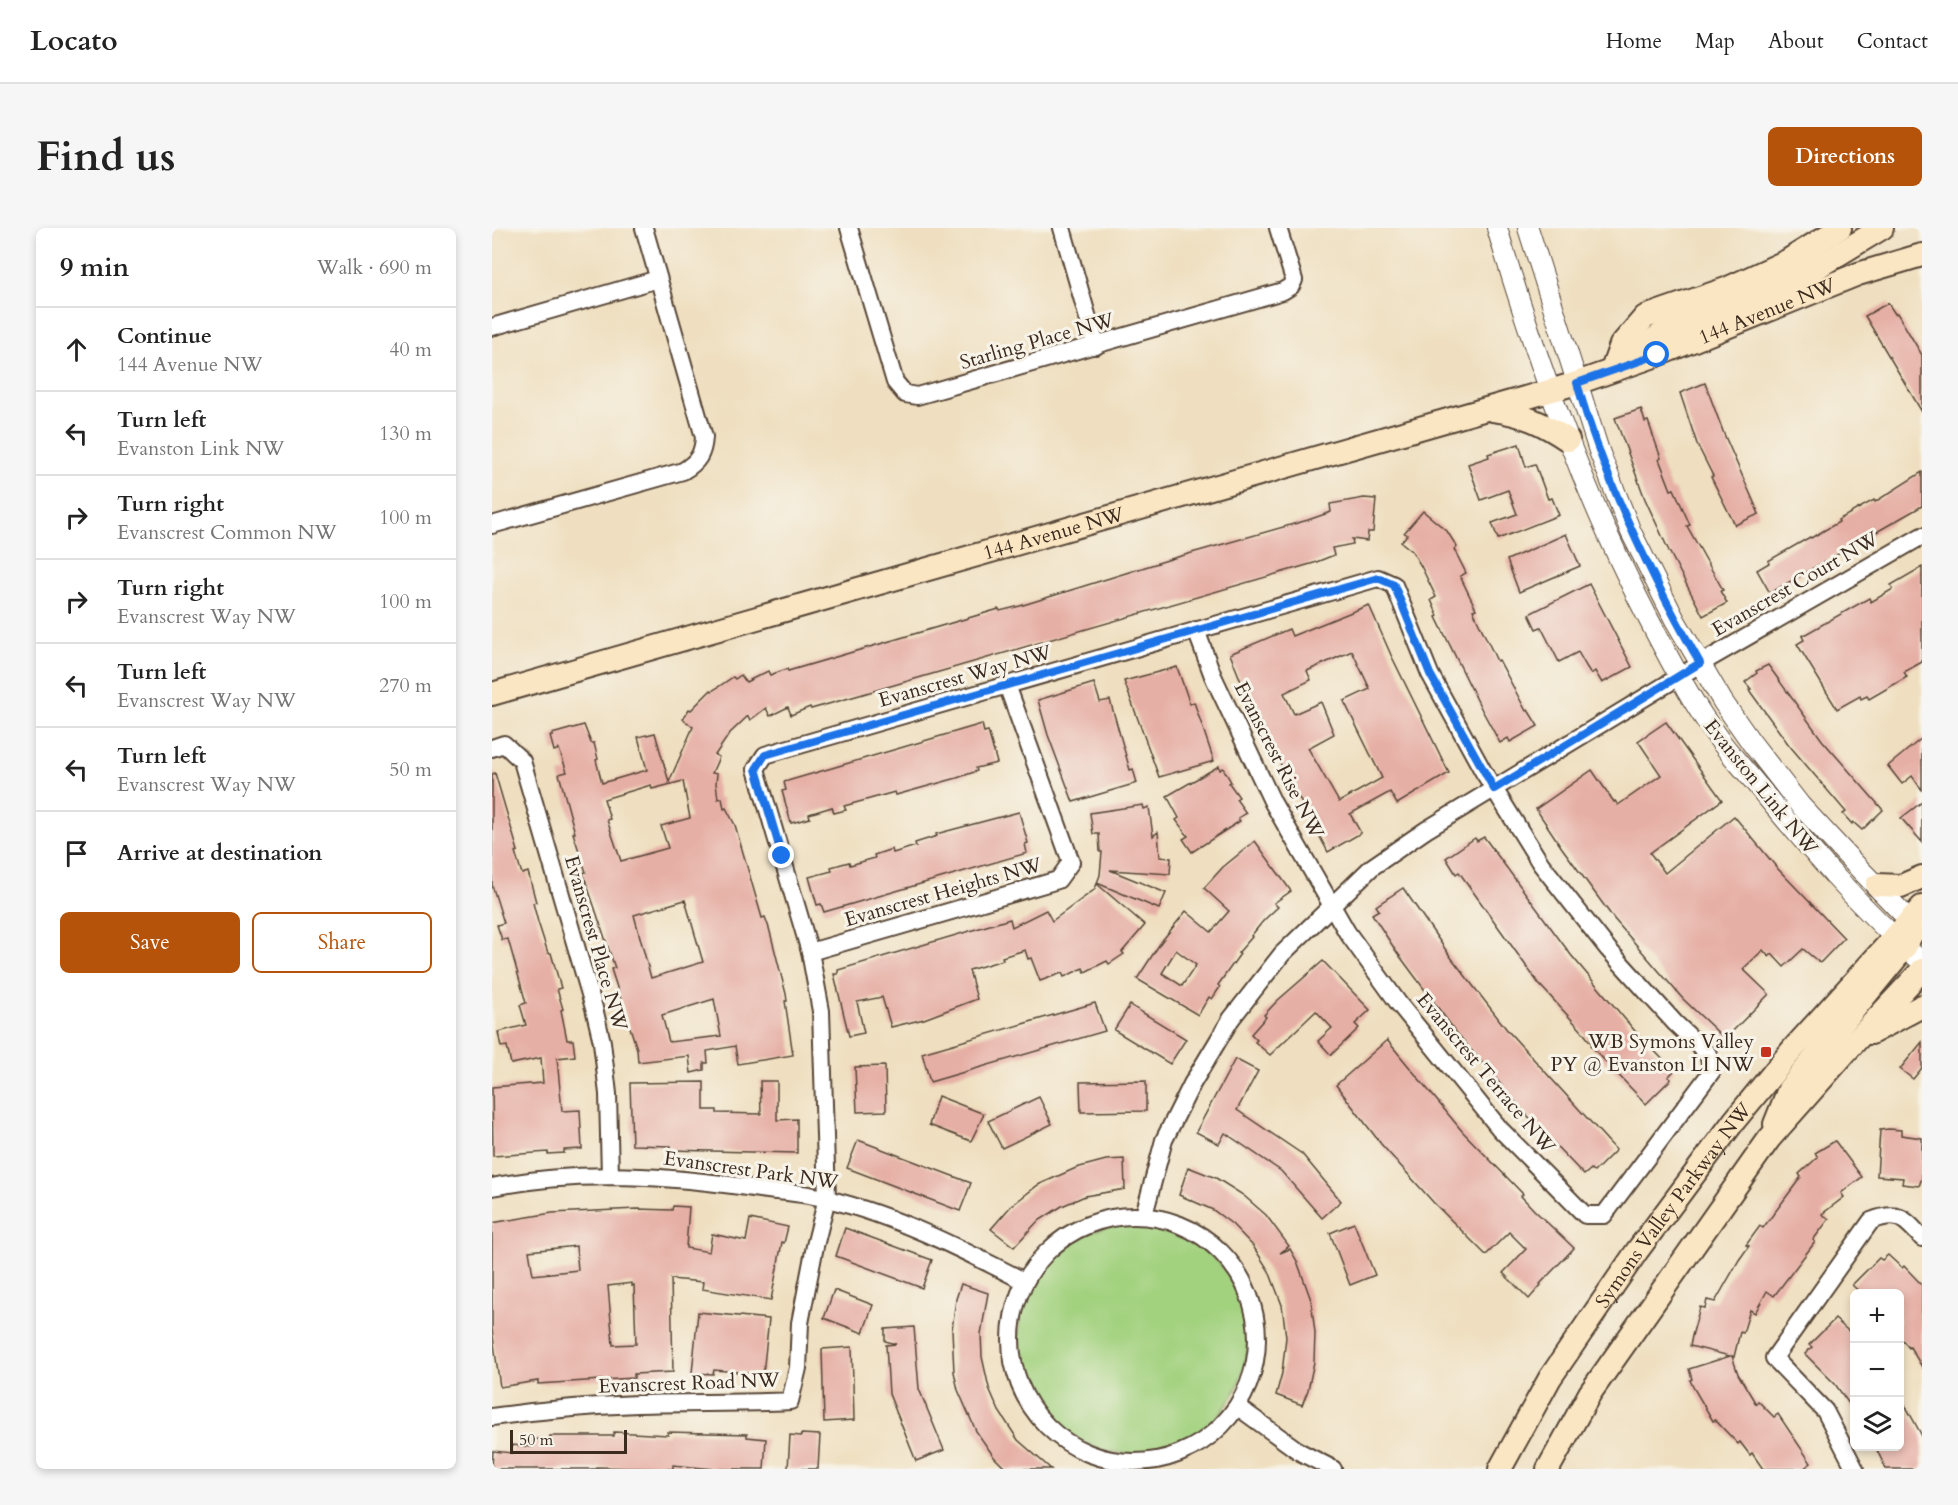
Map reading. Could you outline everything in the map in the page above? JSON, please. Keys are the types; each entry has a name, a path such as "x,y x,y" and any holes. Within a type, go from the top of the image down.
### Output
{"main road":[{"name":"144 Avenue NW","path":"1612,370 1621,345 1645,317 1726,289 1787,261 1840,228"},
{"name":"144 Avenue NW","path":"1612,370 1661,334 1801,277 1882,228"},
{"name":"144 Avenue NW","path":"492,694 1577,383 1657,355 1858,274 1922,255"},
{"path":"1489,409 1513,413 1544,424 1568,440"},
{"path":"1877,885 1901,886 1922,877"},
{"name":"Symons Valley Parkway NW","path":"1500,1469 1550,1378 1637,1251 1734,1121 1793,1049 1907,949 1918,919"},
{"path":"1769,1139 1789,1089 1907,949"},
{"name":"Symons Valley Parkway NW","path":"1548,1469 1590,1394 1769,1139 1852,1044 1922,970"},
{"path":"1852,1044 1922,1006"}],"street":[{"path":"492,525 683,471 696,462 701,455 704,437 644,228"},
{"name":"Starling Place NW","path":"849,228 895,382 905,394 917,396 1283,291 1291,286 1294,280 1278,228"},
{"path":"1062,228 1096,346"},
{"name":"Evanston Link NW","path":"1497,228 1568,440 1625,574 1690,670 1723,702 1800,805 1853,862 1918,919"},
{"name":"Evanston Link NW","path":"1528,228 1599,451 1631,532 1675,620 1690,670 1718,738 1797,834 1877,922 1907,949"},
{"path":"492,327 658,279"},
{"name":"Evanscrest Court NW","path":"1144,1215 1164,1140 1192,1084 1231,1019 1282,954 1372,867 1426,830 1690,670 1922,536"},
{"name":"Evanscrest Way NW","path":"826,1198 821,1011 810,952 756,769 765,755 1378,578 1394,585 1430,674 1494,789"},
{"name":"Evanscrest Rise NW","path":"1196,630 1213,675 1273,803 1333,907"},
{"name":"Evanscrest Heights NW","path":"810,952 1058,880 1071,862 1007,685"},
{"name":"Evanscrest Place NW","path":"492,748 504,744 522,761 594,1008 607,1071 610,1176"},
{"name":"Evanscrest Terrace NW","path":"1333,907 1347,932 1399,1004 1500,1129 1584,1215 1604,1215 1712,1071 1708,1054 1675,1023 1608,949 1541,864 1494,789"},
{"name":"Evanscrest Park NW","path":"492,1187 555,1179 610,1176 658,1177 826,1198 915,1228 1024,1281"},
{"name":"Evanscrest Road NW","path":"492,1417 540,1410 640,1404 790,1401 798,1368 800,1323 826,1198"},
{"path":"1144,1215 1185,1226 1221,1250 1246,1284 1258,1325 1255,1368 1238,1407 1212,1436 1179,1455 1141,1463 1101,1464 1048,1428 1028,1403 1015,1374 1010,1343 1013,1311 1024,1281 1046,1252 1074,1231 1108,1218 1144,1215"},
{"path":"1855,1469 1825,1411 1774,1358 1871,1221 1886,1215 1904,1218 1922,1238"},
{"path":"1238,1407 1300,1452 1333,1469"}],"green space":[{"path":"1133,1224 1155,1226 1177,1233 1197,1243 1222,1266 1229,1275 1243,1306 1248,1339 1246,1361 1239,1383 1229,1403 1206,1428 1197,1435 1166,1449 1133,1454 1111,1452 1089,1445 1069,1435 1044,1412 1037,1403 1023,1372 1018,1339 1020,1317 1027,1295 1037,1275 1060,1250 1069,1243 1100,1229"}],"building":[{"path":"1888,303 1895,314 1897,313 1922,355 1922,412 1865,316"},
{"path":"1705,383 1724,434 1759,514 1735,525 1697,444 1680,393"},
{"path":"1641,409 1645,422 1648,421 1671,490 1674,489 1690,525 1687,526 1723,590 1720,591 1727,603 1703,616 1645,499 1615,418"},
{"path":"1519,444 1526,467 1535,464 1548,499 1552,498 1559,515 1498,539 1492,523 1517,514 1508,490 1481,500 1468,464 1489,457 1488,454"},
{"path":"1922,472 1922,506 1770,593 1757,570 1769,563 1768,561 1874,500 1875,502"},
{"path":"1364,498 1376,499 1373,532 1368,532 1367,541 1352,539 1353,544 1332,548 1334,555 1314,563 811,709 810,707 791,715 788,707 770,716 766,708 750,720 748,716 730,733 715,755 719,757 712,773 717,774 718,799 722,798 724,809 726,808 735,825 762,918 765,917 769,928 786,994 793,1055 738,1064 735,1046 707,1051 708,1063 704,1063 704,1070 691,1073 689,1056 638,1062 637,1049 611,969 615,968 583,873 586,872 573,833 575,833 559,774 567,772 559,749 554,751 550,736 553,736 552,734 584,725 591,743 594,743 602,783 647,770 638,737 655,733 669,782 693,727 683,719 689,709 691,710 711,690 733,677 735,679 741,675 746,682 768,671 770,675 787,669 788,671 999,609 1000,611 1020,606 1174,558 1308,520 1331,512 1330,504","holes":["683,781 690,818 661,826 668,848 621,861 607,820 610,819 604,799 651,785 652,789","685,900 703,962 651,978 634,915","714,999 721,1036 669,1042 662,1015"]},
{"path":"1423,511 1447,531 1457,547 1454,549 1466,573 1460,576 1476,609 1473,610 1497,661 1499,660 1526,711 1528,710 1538,726 1510,742 1508,738 1500,743 1482,710 1436,617 1438,616 1431,600 1436,597 1412,551 1401,542 1407,535 1404,533"},
{"path":"1566,534 1580,566 1519,592 1507,560"},
{"path":"1922,567 1922,662 1904,672 1907,677 1869,699 1867,696 1861,699 1860,696 1837,709 1797,644 1804,640 1802,636 1869,598 1871,602 1893,589 1891,585"},
{"path":"1589,584 1632,667 1602,683 1595,671 1591,674 1578,652 1559,662 1541,627 1536,629 1529,614"},
{"path":"1369,605 1449,773 1397,804 1390,792 1350,814 1361,833 1328,852 1272,748 1230,654 1289,629 1292,636","holes":["1352,651 1370,689 1344,701 1382,778 1339,802 1308,748 1334,734 1321,702 1294,714 1284,693 1311,680 1307,671"]},
{"path":"1768,665 1822,740 1883,810 1862,830 1853,822 1852,824 1843,814 1846,812 1789,745 1749,690 1751,689 1745,682 1757,673 1756,671"},
{"path":"1177,667 1190,704 1194,702 1214,761 1159,777 1124,681"},
{"path":"1094,683 1100,702 1110,700 1130,770 1133,769 1137,783 1073,802 1048,735 1038,700"},
{"path":"1666,722 1722,800 1650,853 1665,873 1734,816 1778,869 1844,938 1820,963 1803,949 1784,967 1772,954 1769,957 1763,950 1743,969 1769,994 1725,1039 1683,999 1614,919 1536,809 1592,770 1618,805 1661,775 1638,741"},
{"path":"982,724 984,732 988,731 997,763 976,768 977,771 957,778 896,795 895,792 844,806 846,810 834,813 832,807 809,814 810,818 791,823 782,791 786,790 784,782"},
{"path":"1922,738 1922,790 1912,776 1902,784 1888,766"},
{"path":"1219,766 1220,770 1223,768 1231,782 1229,783 1239,797 1236,799 1246,813 1238,818 1240,821 1192,852 1183,839 1188,836 1176,820 1179,818 1167,796"},
{"path":"495,773 518,851 515,852 522,874 528,872 536,902 533,903 538,922 548,953 551,953 561,988 557,989 563,1009 561,1010 567,1040 573,1040 575,1056 557,1058 562,1111 580,1110 582,1149 564,1150 564,1153 493,1156 492,1087 543,1083 541,1058 511,1064 507,1046 501,1047 498,1032 526,1025 520,1005 526,1003 508,939 502,940 497,925 504,923 492,885 492,774"},
{"path":"1922,802 1922,842 1901,818"},
{"path":"1143,805 1144,809 1149,807 1153,836 1158,832 1160,857 1171,858 1170,874 1110,870 1166,893 1159,909 1097,883 1102,852 1100,852 1099,834 1093,834 1090,813"},
{"path":"1019,812 1028,843 1025,844 1027,853 824,912 821,904 817,905 809,877 832,871 831,867 849,862 850,865 875,858 874,855 892,849 893,853 916,846 915,843 937,836 936,834"},
{"path":"1484,837 1571,955 1635,1031 1674,1071 1668,1077 1671,1079 1646,1104 1591,1046 1592,1044 1581,1030 1539,984 1459,872 1456,874 1446,858 1475,838 1477,841"},
{"path":"1255,841 1291,891 1274,903 1278,907 1264,920 1238,953 1240,954 1218,985 1220,987 1212,999 1209,997 1198,1015 1137,979 1161,942 1186,911 1211,932 1229,911 1204,888 1223,867","holes":["1176,950 1196,965 1182,986 1162,973"]},
{"path":"1097,884 1145,925 1122,952 1124,954 1109,964 1107,961 1085,972 1083,968 1064,977 1062,973 1040,981 1031,958 1028,959 1025,950 1002,957 1003,960 969,970 977,999 924,1019 891,1027 882,997 857,1002 864,1033 849,1036 834,974 838,974 838,970 1010,919 1012,927 1046,910 1052,921 1094,890"},
{"path":"1403,888 1450,956 1508,1031 1616,1150 1594,1172 1591,1169 1584,1175 1525,1113 1456,1032 1396,951 1372,914 1379,910 1376,906"},
{"path":"1323,961 1370,1010 1355,1024 1359,1028 1331,1055 1318,1041 1332,1028 1316,1011 1270,1055 1255,1042 1257,1040 1251,1034 1277,1001"},
{"path":"1095,1003 1105,1031 930,1082 922,1053"},
{"path":"1130,1005 1186,1039 1170,1064 1114,1030"},
{"path":"1387,1040 1462,1131 1523,1194 1521,1196 1534,1210 1574,1248 1529,1299 1503,1273 1526,1249 1509,1232 1486,1255 1433,1202 1381,1144 1336,1085"},
{"path":"1922,1042 1922,1068 1913,1079 1900,1069"},
{"path":"1235,1059 1258,1071 1237,1110 1302,1154 1341,1201 1322,1218 1281,1171 1225,1133 1219,1144 1196,1132"},
{"path":"885,1066 886,1111 857,1112 855,1067"},
{"path":"760,1081 777,1081 777,1120 797,1119 797,1153 671,1150 671,1146 632,1145 630,1083 704,1082 704,1110 717,1110 717,1113 761,1114"},
{"path":"1146,1081 1146,1111 1081,1112 1080,1082"},
{"path":"938,1096 984,1114 971,1141 929,1125"},
{"path":"1039,1097 1052,1124 1002,1148 988,1121"},
{"path":"1880,1130 1901,1130 1901,1135 1922,1138 1922,1178 1919,1186 1902,1184 1903,1178 1877,1176"},
{"path":"858,1140 971,1183 960,1211 847,1168"},
{"path":"1835,1141 1862,1177 1841,1193 1844,1197 1822,1214 1829,1219 1813,1240 1815,1242 1774,1296 1767,1291 1755,1313 1750,1310 1743,1333 1740,1332 1734,1357 1732,1356 1738,1374 1756,1404 1758,1401 1774,1417 1778,1414 1811,1463 1803,1469 1763,1469 1752,1453 1750,1455 1740,1442 1738,1444 1715,1420 1713,1421 1690,1380 1692,1379 1689,1369 1730,1356 1690,1346 1692,1336 1700,1307 1705,1308 1707,1300 1715,1302 1749,1246 1746,1245 1760,1226 1763,1228 1781,1204 1801,1177 1799,1174 1818,1157 1815,1153"},
{"path":"1124,1159 1125,1189 1085,1196 1062,1206 1037,1222 1014,1247 991,1229 1011,1206 1038,1185 1076,1168 1106,1160"},
{"path":"1188,1167 1216,1178 1243,1195 1266,1215 1289,1246 1280,1253 1290,1249 1297,1261 1311,1300 1315,1333 1314,1362 1302,1405 1276,1395 1282,1373 1286,1337 1282,1305 1269,1271 1253,1246 1232,1224 1213,1210 1179,1195"},
{"path":"673,1206 689,1207 686,1248 709,1252 712,1234 746,1241 750,1219 788,1227 784,1243 782,1242 771,1300 702,1289 703,1282 671,1279 673,1372 634,1374 634,1378 538,1384 538,1381 500,1387 492,1329 492,1223 552,1213 637,1209 672,1210","holes":["576,1246 578,1270 533,1275 529,1251","632,1283 632,1286 634,1285 636,1344 613,1345 608,1286"]},
{"path":"1354,1223 1375,1275 1350,1285 1330,1233"},
{"path":"845,1228 932,1260 922,1288 836,1256"},
{"path":"1888,1255 1902,1268 1904,1266 1922,1285 1922,1367 1910,1347 1904,1342 1904,1289 1856,1289 1852,1285 1879,1258 1882,1260"},
{"path":"961,1284 988,1293 981,1334 982,1357 989,1388 999,1411 1018,1440 1051,1469 1006,1469 994,1457 976,1431 958,1390 954,1372 952,1330 956,1299"},
{"path":"834,1290 873,1305 863,1333 824,1318"},
{"path":"698,1312 769,1319 763,1374 714,1370 713,1374 692,1373"},
{"path":"1835,1319 1850,1332 1850,1405 1835,1384 1805,1354 1812,1347 1809,1345"},
{"path":"914,1327 919,1389 944,1450 916,1461 889,1394 886,1345 896,1344 885,1341 885,1329"},
{"path":"852,1347 854,1420 824,1422 822,1349"},
{"path":"1904,1403 1922,1436 1922,1469 1886,1469 1877,1451 1904,1451"},
{"path":"614,1432 668,1435 668,1432 747,1434 747,1437 766,1439 764,1469 714,1469 673,1465 673,1469 597,1467 597,1469 492,1469 493,1451 512,1453 512,1445 532,1447 533,1439 550,1440 550,1436 614,1436"},
{"path":"801,1434 820,1435 818,1469 788,1469 790,1435 801,1436"}],"place":[{"name":"WB Symons Valley PY @ Evanston LI NW","path":"1766,1052"}],"route":[{"path":"782,856 756,769 765,755 1378,578 1394,585 1430,674 1494,789 1700,663 1675,620 1631,532 1599,451 1577,383 1657,355"}]}
